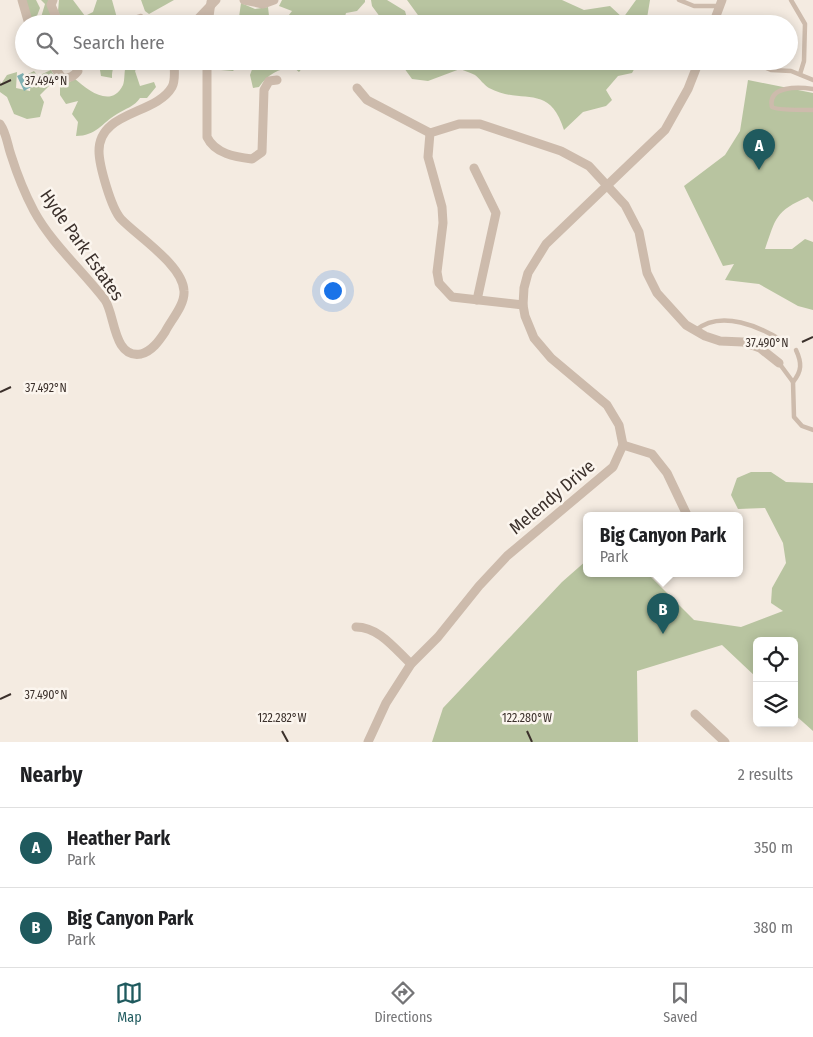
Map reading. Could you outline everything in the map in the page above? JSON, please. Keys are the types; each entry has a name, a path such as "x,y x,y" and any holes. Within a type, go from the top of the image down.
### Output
{"street":[{"path":"22,0 26,15"},
{"path":"52,0 51,5 55,15"},
{"path":"244,0 263,4 274,0"},
{"path":"201,15 214,1"},
{"path":"210,15 214,1"},
{"path":"716,15 721,3"},
{"path":"57,70 61,77 70,78 78,70"},
{"name":"Hyde Park Estates","path":"0,124 5,131 15,167 35,212 64,253 106,301 121,345 131,354 139,354 155,346 182,303 184,292 181,281 159,251 120,218 100,165 98,149 104,136 120,118 153,104 165,96 172,87 173,70"},
{"path":"206,70 207,137 209,142 221,152 234,157 252,159 262,152 264,90 269,81 277,80"},
{"path":"686,512 666,473 652,454 623,445 620,425 607,405 551,358 534,338 522,305 528,273 536,257 546,244 665,130 688,89 695,70"},
{"path":"357,88 367,100 430,133 459,124 480,124 561,151 589,166 625,205 639,232 647,273 656,293 686,325 695,331 720,341 743,342 760,348 779,363"},
{"path":"430,133 428,157 442,215 437,272 439,284 452,297 522,305"},
{"path":"474,168 496,213 477,300"},
{"name":"Melendy Drive","path":"368,742 386,703 411,664 438,637 479,586 507,556 613,467 623,445"},
{"path":"356,627 365,627 380,635 411,664"},
{"path":"695,714 725,742"}],"lane":[{"path":"679,0 694,6 721,3"},
{"path":"791,0 805,24 804,61 800,74"},
{"path":"771,70 791,71 813,80"},
{"path":"813,89 783,90 771,96 772,107 775,109 813,110"},
{"path":"695,331 707,322 717,320 751,325 784,342"},
{"path":"793,382 801,370 801,361 796,350"},
{"path":"779,363 793,382 794,417 802,426 813,430"}],"green space":[{"path":"24,0 36,0 40,8 37,15 29,15"},
{"path":"41,0 48,0 51,15 42,15 45,4"},
{"path":"59,0 73,0 84,15 60,15"},
{"path":"97,0 112,0 116,15 87,15 93,12"},
{"path":"141,0 174,0 149,14 145,11"},
{"path":"282,0 365,0 357,11 346,13 345,15 289,15 292,11 279,6"},
{"path":"371,0 387,0 405,11 406,15 379,15 372,6"},
{"path":"407,0 562,0 584,10 610,6 620,15 418,15"},
{"path":"636,0 650,0 648,15 625,15"},
{"path":"241,3 255,9 268,7 269,15 239,15"},
{"path":"51,70 56,79 40,95 44,102 40,117 27,119 14,114 7,97 0,92 0,81 1,84 7,75 17,72 16,88 30,91 31,83 28,74 34,71 38,76"},
{"path":"100,70 113,70 112,78 101,76"},
{"path":"125,70 136,70 140,86 154,82 156,87 147,98 140,98 133,105 94,131 89,134 76,136 78,122 72,114 78,101 66,104 60,95 60,87 75,79 86,88 106,97 118,92 123,85"},
{"path":"252,70 281,70 270,75 259,87 253,88 250,75"},
{"path":"406,70 457,70 428,81 412,79"},
{"path":"462,70 634,70 632,73 618,76 606,90 612,100 606,106 583,112 564,130 558,115 543,100 501,93 489,88 475,75"},
{"path":"748,80 813,93 813,202 808,197 783,211 775,223 765,249 792,249 805,239 813,242 813,310 798,306 759,284 725,280 734,264 723,266 684,186 725,155 740,131"},
{"path":"751,472 771,472 786,482 813,483 813,731 798,718 798,637 753,637 753,674 722,645 637,671 638,742 432,742 443,708 562,582 583,564 583,577 651,577 694,620 741,627 783,611 771,603 772,588 786,563 783,543 765,508 738,509 731,495 737,478"}],"water":[{"path":"23,73 31,87 24,91 17,76"}],"place":[{"name":"Heather Park","path":"759,170"},
{"name":"Big Canyon Park","path":"663,634"}]}
